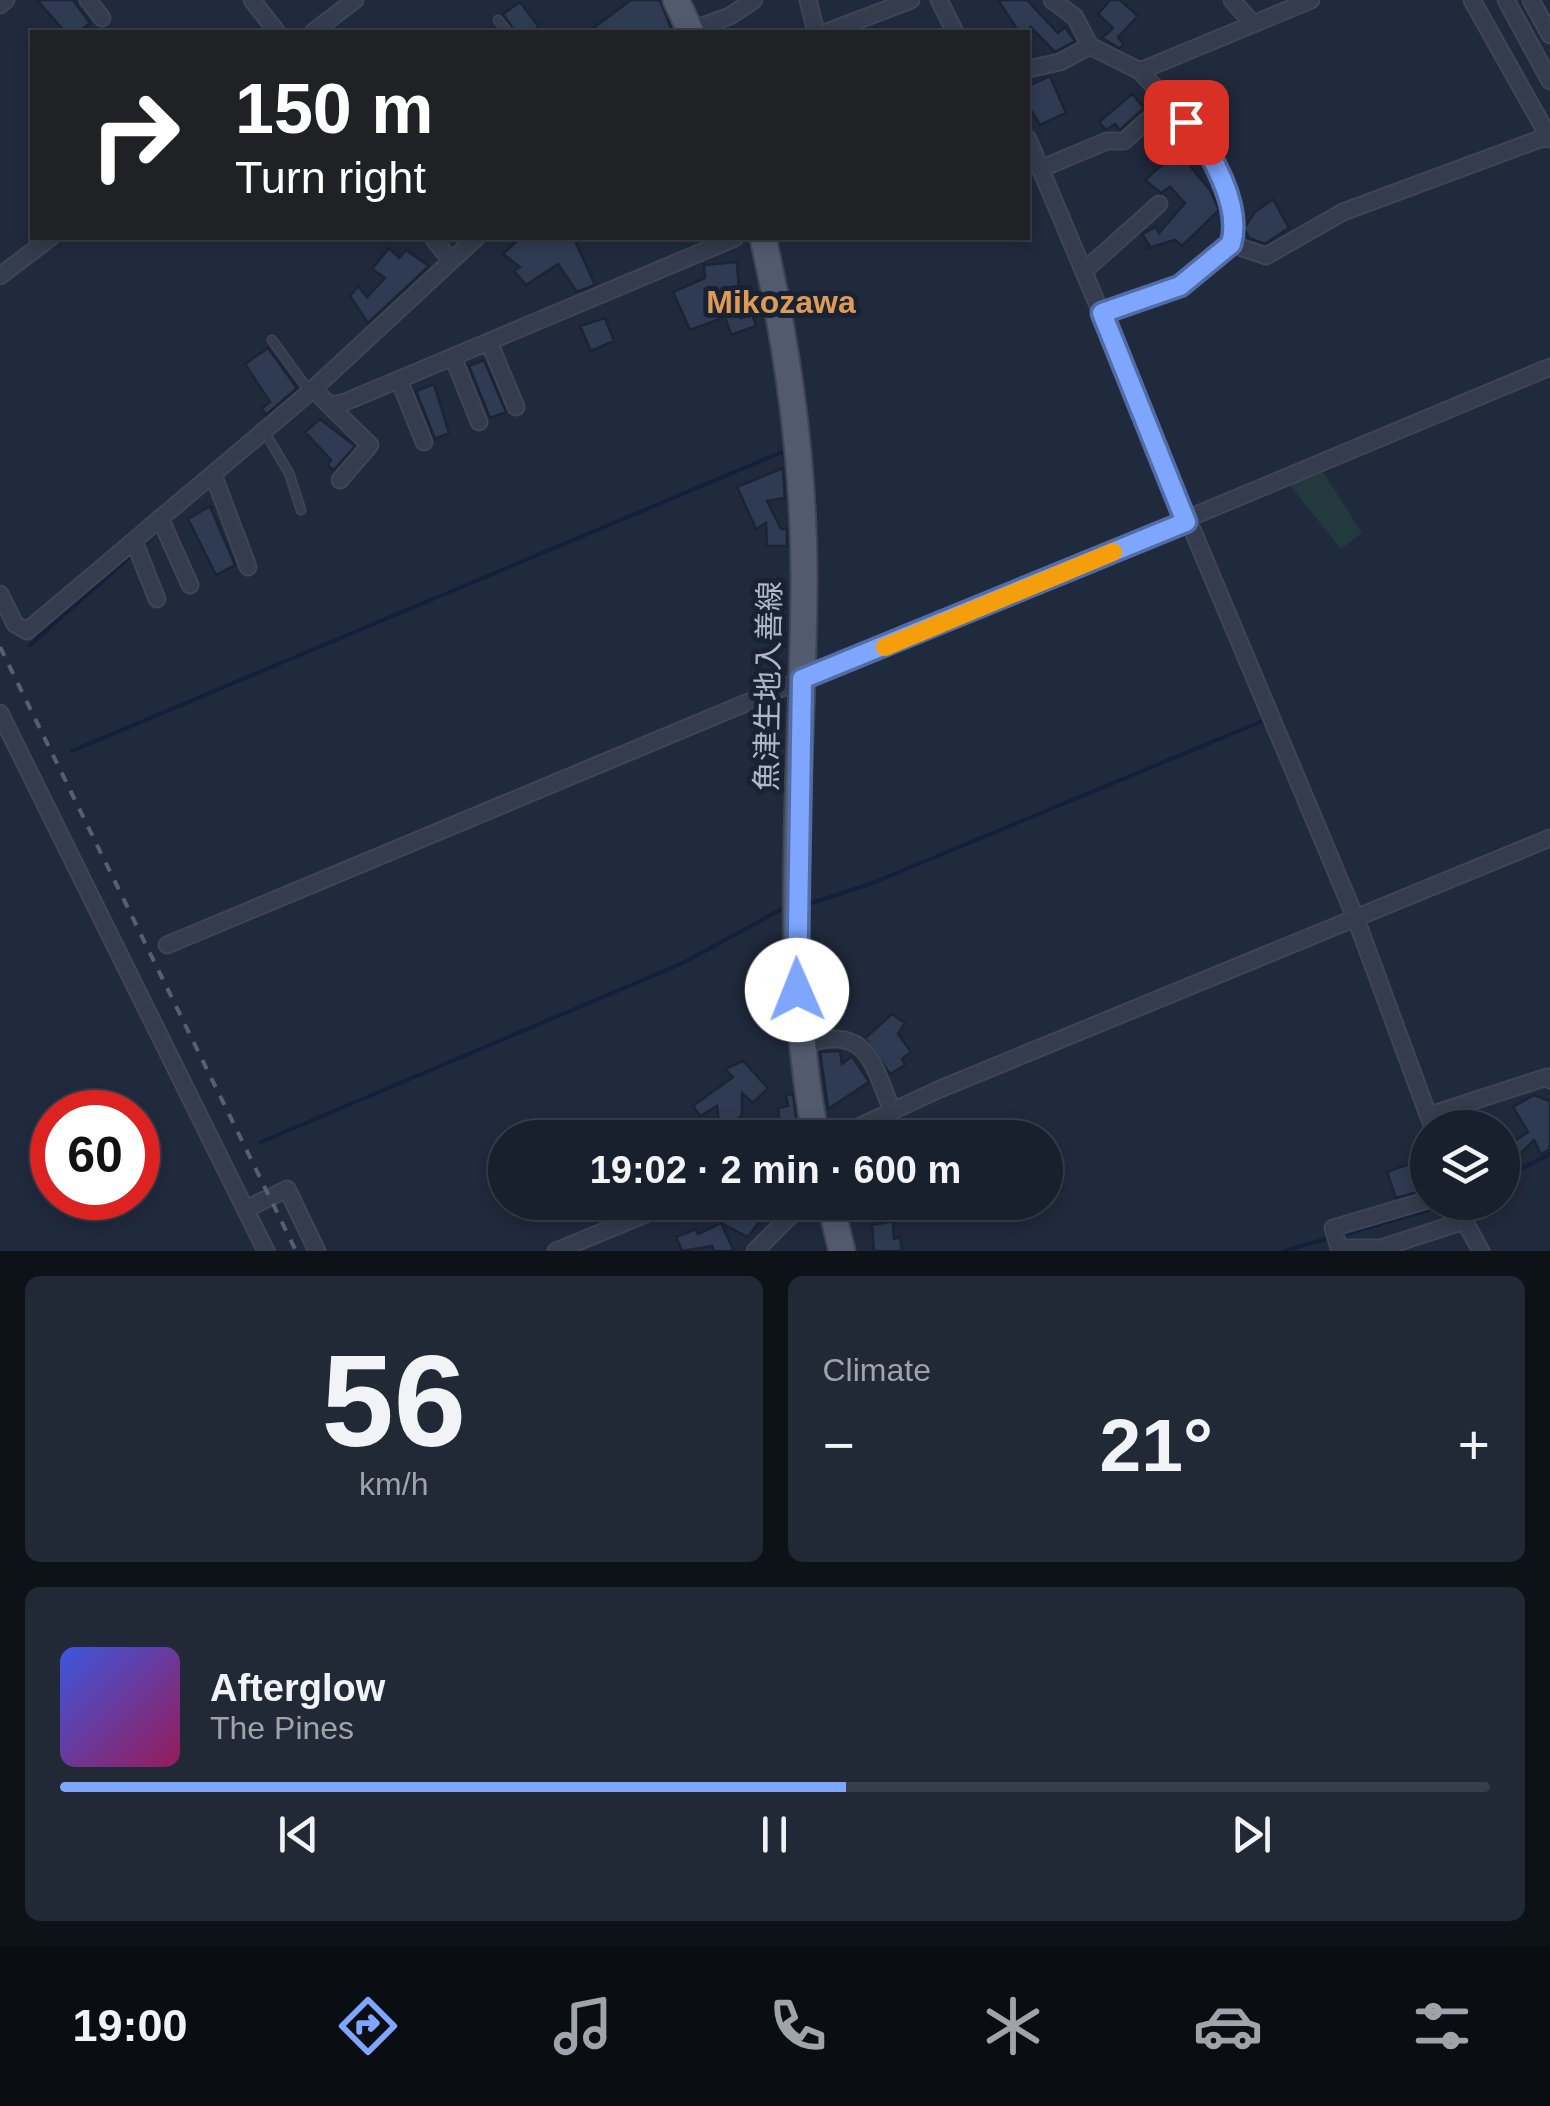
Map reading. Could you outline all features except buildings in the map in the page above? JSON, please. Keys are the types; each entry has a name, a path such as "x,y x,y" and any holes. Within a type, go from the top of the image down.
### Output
{"main road":[{"path":"676,0 689,30"},
{"name":"魚津生地入善線","path":"763,240 782,326 798,445 804,574 795,904 801,1044 813,1120"},
{"path":"835,1220 842,1251"}],"street":[{"path":"0,5 6,0"},
{"path":"88,0 102,18"},
{"path":"252,0 275,30"},
{"path":"316,30 355,0"},
{"path":"692,30 730,16 754,0"},
{"path":"808,0 816,30"},
{"path":"832,30 912,0"},
{"path":"939,0 953,30"},
{"path":"1052,0 1075,17 1090,46 1140,70 1204,142 1233,216 1231,244 1180,286 1102,313"},
{"path":"1232,0 1253,24"},
{"path":"1140,70 1311,0"},
{"path":"1231,244 1266,256 1343,212 1549,138 1472,0"},
{"path":"1506,0 1550,81"},
{"path":"1531,0 1550,35"},
{"path":"1030,69 1060,62 1090,46"},
{"path":"1040,169 1107,141 1124,140 1168,102"},
{"path":"1030,144 1356,919 1427,1110"},
{"path":"1084,270 1158,204"},
{"path":"0,276 47,240"},
{"path":"434,240 451,262"},
{"path":"0,594 15,624 26,631 312,390 474,240"},
{"path":"329,405 489,342 702,244"},
{"path":"489,342 516,406"},
{"path":"453,357 479,422"},
{"path":"167,945 1550,367"},
{"path":"398,380 424,442"},
{"path":"312,390 370,445 340,480"},
{"path":"213,474 248,567"},
{"path":"160,518 190,585"},
{"path":"134,540 157,598"},
{"path":"1,717 266,1251"},
{"path":"873,1120 1550,838"},
{"path":"801,1044 834,1035 850,1039 878,1076 892,1111"},
{"path":"1460,1110 1547,1077 1550,1080"},
{"path":"246,1209 287,1189 318,1251"},
{"path":"1410,1205 1332,1228 1333,1249 1381,1248 1464,1220 1478,1248"},
{"path":"556,1251 631,1220"},
{"path":"755,1251 785,1220"}],"lane":[{"path":"498,20 506,30"},
{"path":"272,340 312,390"},
{"path":"264,431 288,473 301,510"}],"green space":[{"path":"1321,469 1362,533 1341,549 1288,483"}],"waterway":[{"path":"72,751 787,450"},
{"path":"142,546 161,528"},
{"path":"30,645 135,552"},
{"path":"809,904 870,884 1265,720"},
{"path":"261,1142 683,963 789,905"},
{"path":"1520,1170 1550,1154"},
{"path":"1342,1235 1410,1215"},
{"path":"1284,1251 1333,1237"}],"railway":[{"path":"0,647 296,1251"}],"slow traffic":[{"path":"885,647 1113,552"}],"district":[{"name":"Mikozawa","path":"781,302"}],"route":[{"path":"797,990 795,904 802,679 1186,522 1102,313 1180,286 1231,244 1233,216 1204,142 1186,122"}]}
